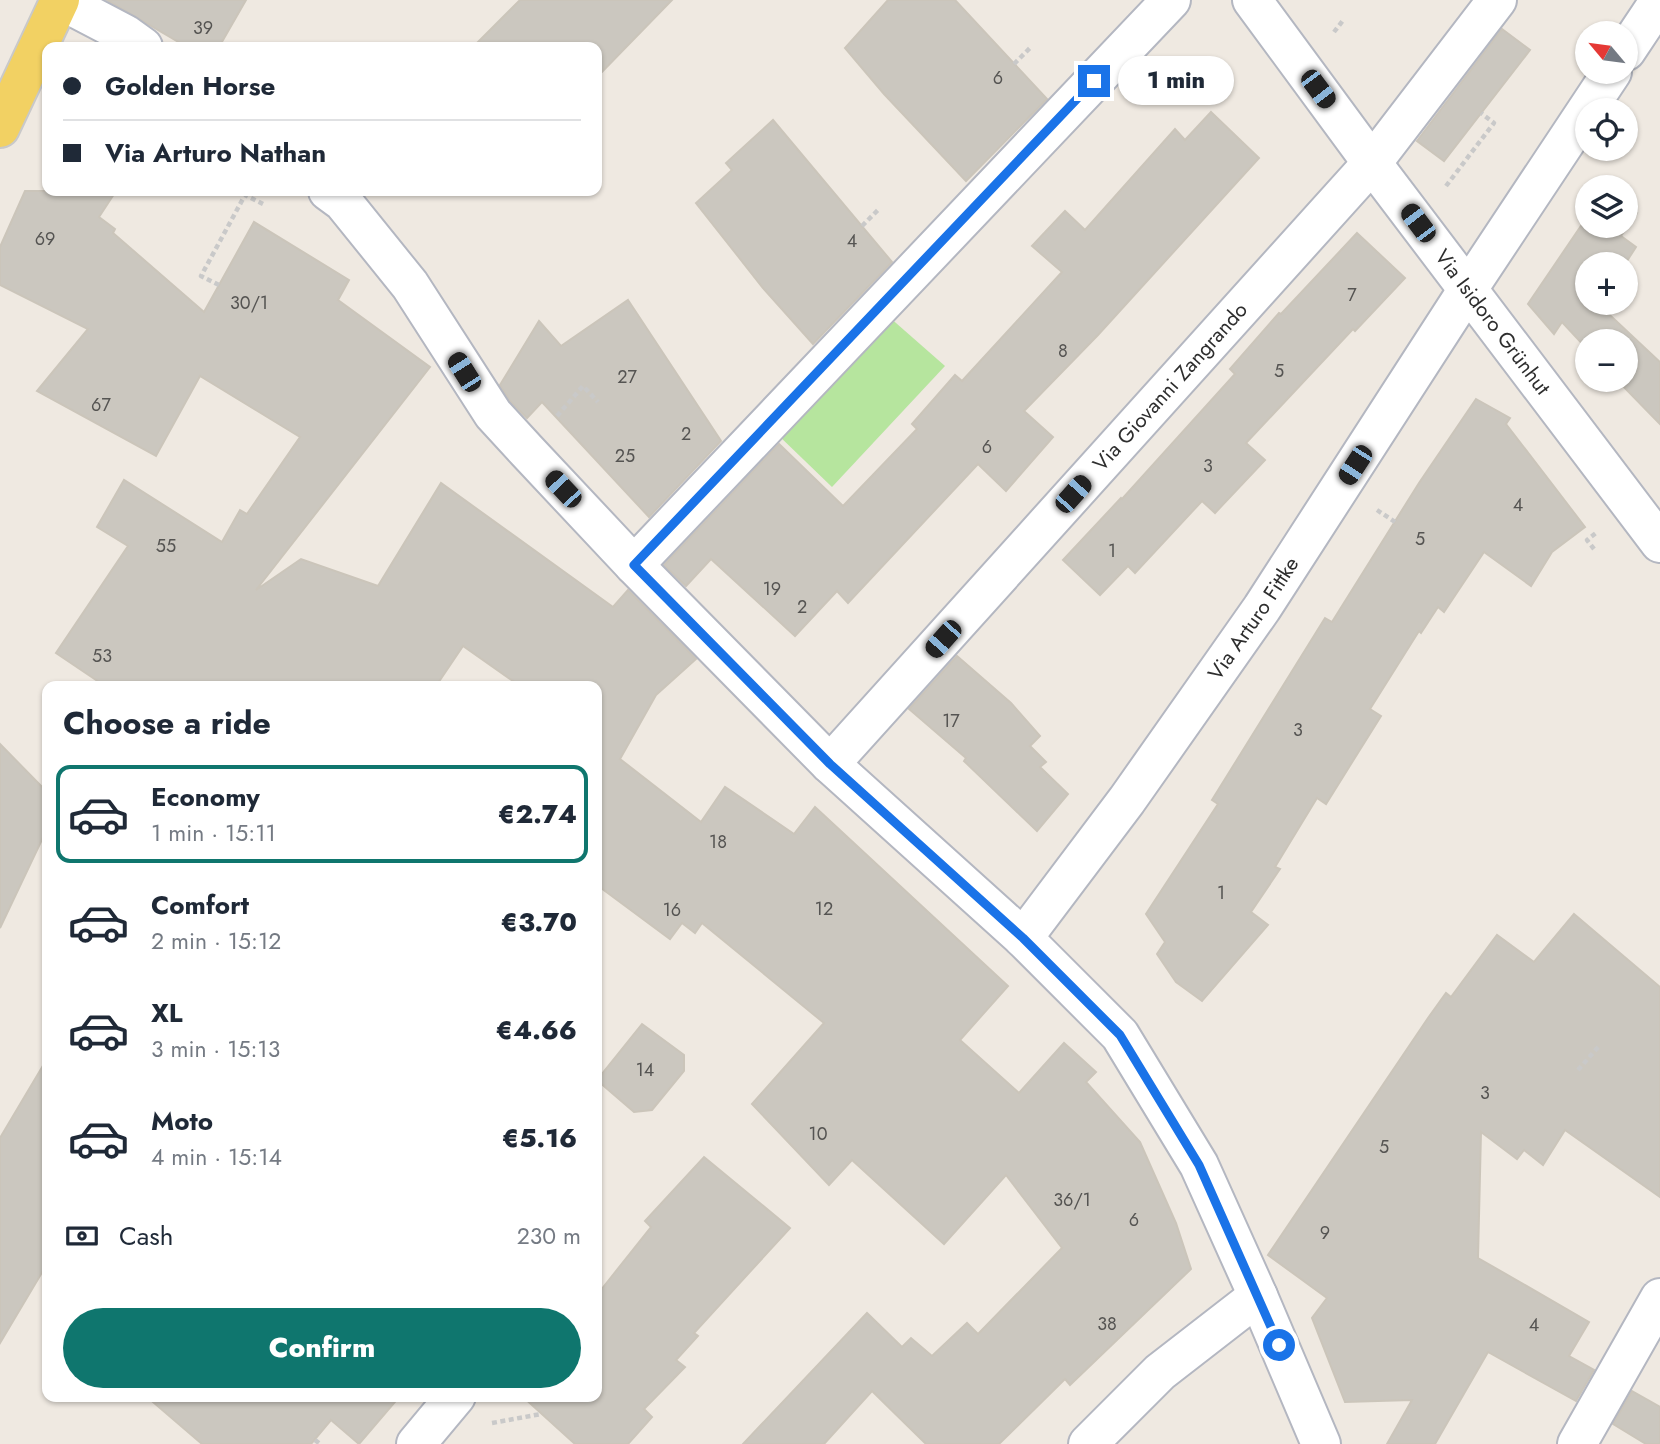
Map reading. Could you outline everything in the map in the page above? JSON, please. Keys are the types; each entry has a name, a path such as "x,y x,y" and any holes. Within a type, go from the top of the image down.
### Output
{"main road":[{"path":"0,128 60,0"}],"street":[{"path":"60,0 136,42"},
{"path":"634,565 1171,0"},
{"name":"Via Isidoro Grünhut","path":"1252,0 1660,543"},
{"name":"Via Giovanni Zangrando","path":"830,764 1372,163 1497,0"},
{"path":"1638,33 1660,0"},
{"name":"Via Arturo Fittke","path":"1023,938 1127,800 1262,608 1604,84"},
{"path":"335,196 343,202 410,285 493,414 527,451 634,565 830,764 1023,938 1120,1035 1199,1165 1321,1444"},
{"path":"1088,1444 1160,1372 1258,1296"},
{"path":"1577,1444 1660,1298"},
{"path":"416,1444 451,1402"}],"path":[{"path":"1014,64 1031,47"},
{"path":"1418,223 1494,122 1481,113"},
{"path":"219,285 201,276 244,196"},
{"path":"247,196 263,204"},
{"path":"862,226 880,208"},
{"path":"527,451 583,386 598,402"},
{"path":"1578,1070 1600,1045"},
{"path":"315,1440 320,1444"}],"green space":[{"path":"888,316 945,366 832,487 776,433"}],"building":[{"path":"107,0 246,0 222,42 178,42"},
{"path":"520,0 672,0 602,72 602,42 478,42"},
{"path":"888,0 955,0 1047,99 966,181 884,94 845,48"},
{"path":"1502,29 1530,50 1444,161 1417,141"},
{"path":"1211,112 1259,158 1098,335 1024,411 1053,437 1006,491 978,464 848,603 837,591 795,636 711,559 686,586 664,565 779,444 843,506 917,429 912,424 955,375 962,381 1062,272 1032,246 1065,211 1085,230 1175,129 1185,140"},
{"path":"773,120 892,262 813,344 763,288 696,203 732,170 726,163"},
{"path":"25,191 42,191 42,196 113,196 99,217 115,229 113,233 204,312 254,222 349,280 338,300 430,367 256,590 301,559 378,586 441,483 613,607 628,590 696,659 656,695 620,759 701,822 725,787 794,834 815,807 1008,986 960,1040 1019,1093 1064,1043 1096,1072 1086,1082 1140,1142 1176,1223 1191,1269 1070,1385 1065,1379 999,1444 926,1444 872,1391 824,1444 743,1444 867,1313 902,1347 911,1338 932,1356 967,1323 978,1334 1062,1248 1006,1175 944,1244 852,1160 829,1185 752,1104 824,1023 702,923 695,933 682,923 670,939 602,889 602,681 513,681 463,646 439,681 98,681 56,653 128,546 97,527 124,480 222,542 240,510 247,514 300,437 200,376 156,456 37,391 88,329 0,285 0,247"},
{"path":"1357,233 1405,278 1246,443 1265,460 1215,513 1202,501 1135,573 1128,566 1100,595 1063,560 1235,374 1230,369 1279,313 1281,314"},
{"path":"1575,235 1575,238 1624,238 1636,247 1633,252 1575,252 1575,315 1610,315 1625,329 1575,329 1575,336 1562,322 1554,334 1528,304"},
{"path":"628,300 721,441 649,517 542,402 527,418 510,401 500,385 539,321 561,346"},
{"path":"1638,341 1660,362 1660,424 1629,392 1638,392"},
{"path":"1476,399 1510,418 1506,424 1585,527 1552,552 1531,586 1484,552 1444,612 1438,607 1421,633 1419,631 1370,709 1381,716 1326,804 1317,798 1275,867 1280,869 1251,912 1268,925 1202,1001 1176,982 1157,954 1165,942 1146,914 1218,804 1212,800 1325,618 1332,622 1419,483"},
{"path":"957,656 1011,703 1040,736 1030,746 1046,762 1040,767 1068,794 1037,831 964,761 966,758 909,709"},
{"path":"0,744 42,787 42,840 0,928"},
{"path":"1574,914 1660,987 1660,1197 1565,1130 1543,1165 1524,1150 1517,1159 1481,1132 1478,1258 1589,1322 1569,1356 1594,1370 1576,1401 1488,1352 1435,1444 1387,1444 1412,1400 1345,1402 1312,1318 1327,1298 1268,1255 1428,1018 1446,993 1451,997 1497,935 1534,962"},
{"path":"642,1024 684,1055 684,1071 652,1110 634,1112 602,1084 602,1074"},
{"path":"42,1067 42,1272 0,1343 0,1138"},
{"path":"704,1157 790,1228 694,1333 698,1336 676,1360 685,1367 644,1409 652,1417 628,1444 575,1444 529,1402 602,1402 602,1289 651,1227 645,1221"},
{"path":"1632,1391 1660,1407 1660,1444 1646,1444 1613,1424"},
{"path":"153,1402 395,1402 359,1444 331,1420 311,1444 202,1444"}],"route":[{"path":"1094,81 634,565 830,764 1023,938 1120,1035 1199,1165 1279,1345"}]}
